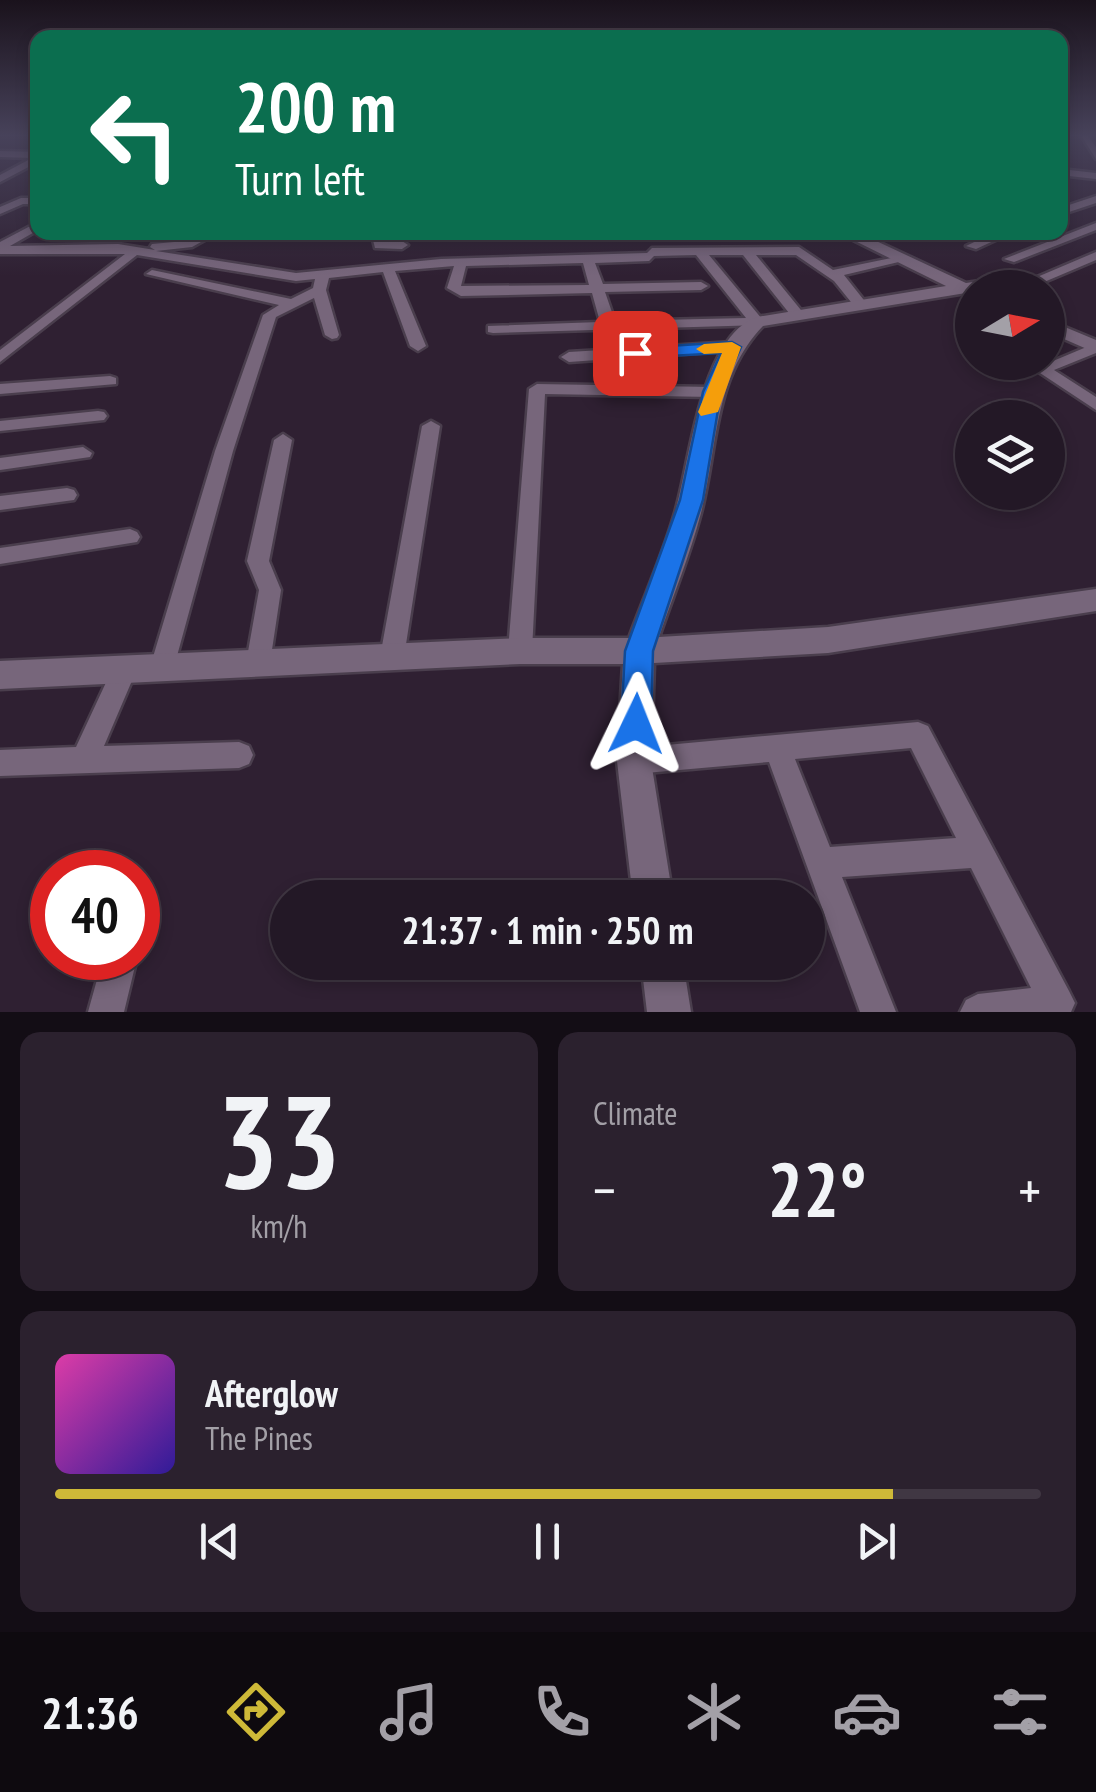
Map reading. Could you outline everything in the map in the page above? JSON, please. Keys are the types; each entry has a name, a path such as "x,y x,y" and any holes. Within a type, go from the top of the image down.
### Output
{"street":[{"path":"1068,209 1096,199"},
{"path":"0,211 30,201"},
{"path":"1068,233 1096,226"},
{"path":"0,249 30,229"},
{"path":"1068,235 1096,244"},
{"path":"0,249 130,250 196,240"},
{"path":"379,240 379,245 402,245"},
{"path":"860,240 955,280"},
{"path":"879,240 955,278"},
{"path":"972,246 987,240"},
{"path":"1010,259 1053,240"},
{"path":"130,250 321,282 388,269 588,259 651,246 700,252 805,253 835,276 860,304"},
{"path":"0,358 125,262 130,250"},
{"path":"746,251 798,314"},
{"path":"700,252 758,322"},
{"path":"1061,270 1096,256"},
{"path":"588,259 610,326"},
{"path":"835,276 840,270 901,260"},
{"path":"461,263 457,292 701,286"},
{"path":"388,269 418,346"},
{"path":"152,274 290,303"},
{"path":"162,667 224,451 270,315 321,282"},
{"path":"321,282 332,335"},
{"path":"493,329 758,322 955,291"},
{"path":"651,880 634,761 639,651 692,500 712,392 732,347 758,322"},
{"path":"1065,324 1096,338"},
{"path":"1065,334 1096,348"},
{"path":"570,356 732,347"},
{"path":"1096,348 1042,369 1096,404"},
{"path":"0,389 110,381"},
{"path":"520,650 537,389 712,392"},
{"path":"0,426 98,416"},
{"path":"392,657 432,426"},
{"path":"258,663 270,590 258,560 284,440"},
{"path":"0,464 83,452"},
{"path":"0,503 66,495"},
{"path":"0,556 130,537"},
{"path":"0,675 520,650 639,651 828,640 1096,600"},
{"path":"84,760 125,669"},
{"path":"634,761 918,736 1058,1003 978,1012"},
{"path":"777,747 878,1012"},
{"path":"0,763 239,755"},
{"path":"821,864 979,852"},
{"path":"106,1012 114,980"},
{"path":"665,980 669,1012"}],"slow traffic":[{"path":"704,349 732,347 712,392 708,412"}],"route":[{"path":"635,353 732,347 712,392 692,500 639,651 636,724"}]}
